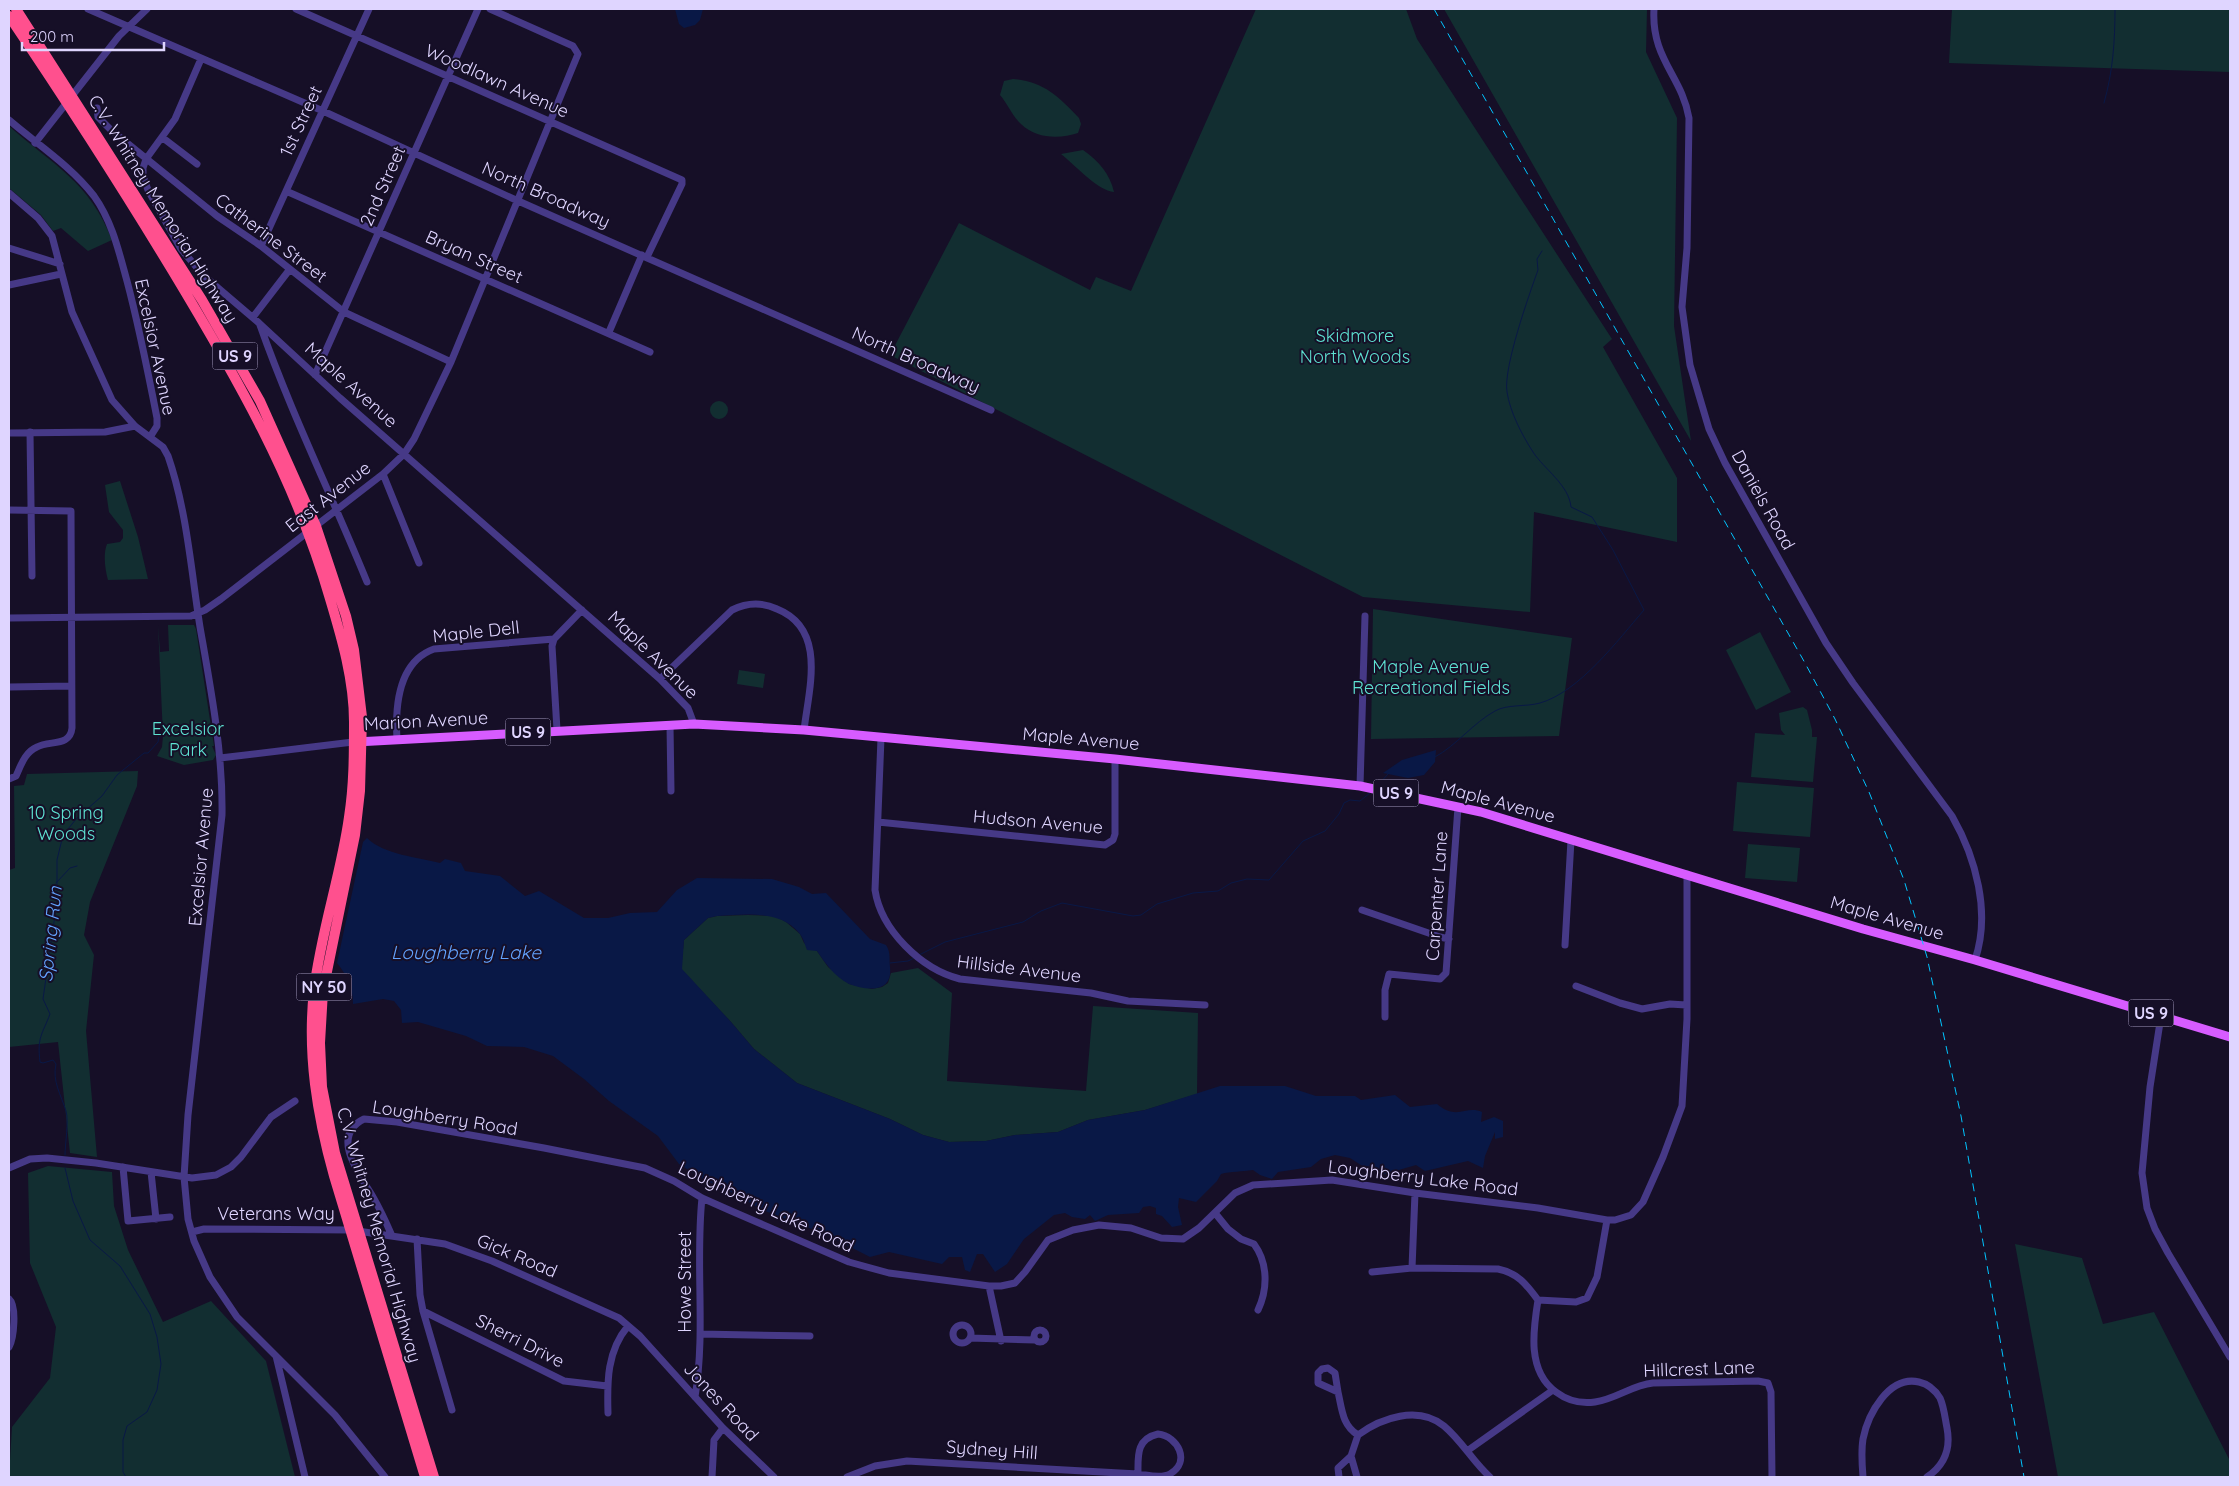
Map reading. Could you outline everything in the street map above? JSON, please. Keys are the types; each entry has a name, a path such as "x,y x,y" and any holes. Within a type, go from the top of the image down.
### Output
{"highway":[{"name":"C.V. Whitney Memorial Highway","path":"16,9 220,348 262,425 312,529 346,658 358,742 349,817 318,965 312,1039 314,1085 321,1126 334,1176 356,1231 434,1477"},
{"name":"C.V. Whitney Memorial Highway","path":"9,16 70,101"},
{"name":"C.V. Whitney Memorial Highway","path":"356,1231 425,1477"}],"main road":[{"name":"Maple Avenue","path":"694,724 804,730 1115,759 1360,786 1458,806 1863,929 1975,960 2230,1037"},
{"name":"Marion Avenue","path":"358,742 694,724"}],"street":[{"name":"North Broadway","path":"88,9 323,111 516,200 991,410"},
{"path":"9,120 35,143 128,27 148,9"},
{"name":"Woodlawn Avenue","path":"296,9 449,75 549,122 645,162 682,180 682,184 645,256"},
{"name":"1st Street","path":"261,246 369,9"},
{"name":"2nd Street","path":"315,375 478,9"},
{"name":"East Avenue","path":"9,618 191,616 199,613 221,599 338,509 404,454 424,422 578,54 573,46 490,9"},
{"name":"Daniels Road","path":"1654,9 1654,30 1657,44 1661,56 1686,104 1689,118 1687,248 1682,307 1690,366 1706,422 1725,463 1826,644 1952,816 1963,836 1975,867 1980,902 1980,938 1975,960"},
{"path":"146,159 175,119 202,59"},
{"name":"Catherine Street","path":"97,108 97,114 102,122 146,159 217,216 261,246 344,312 450,362"},
{"path":"163,138 197,164"},
{"name":"Excelsior Avenue","path":"35,143 87,188 101,206 112,231 136,313 157,418 157,426 150,437 163,447 172,468 186,531 220,758 222,815 188,1115 184,1177 188,1220 201,1259 222,1296 237,1317 335,1415 385,1477"},
{"name":"Maple Avenue","path":"146,159 143,168 144,183 181,249 204,276 253,317 315,375 660,679 688,708 694,724"},
{"name":"Bryan Street","path":"286,190 609,332 650,352"},
{"path":"9,193 44,224 55,241 61,274 72,312 105,388 123,414 150,437"},
{"path":"9,248 60,264"},
{"path":"609,332 645,256"},
{"path":"253,317 290,269"},
{"path":"9,286 61,274"},
{"path":"259,323 276,370 338,509 367,582"},
{"path":"9,433 105,432 135,426"},
{"path":"30,432 32,576"},
{"path":"382,474 419,563"},
{"path":"9,510 71,511 72,618 72,728 69,737 65,740 43,744 31,750 25,757 16,776 9,779"},
{"path":"660,679 732,610 740,606 752,604 768,605 782,611 798,622 810,646 811,667 804,730"},
{"path":"557,730 552,646 554,639 582,610"},
{"path":"1360,786 1365,616"},
{"name":"Maple Dell","path":"397,739 398,696 410,669 423,654 434,649 554,639"},
{"path":"9,687 71,686"},
{"path":"670,725 671,791"},
{"name":"Hillside Avenue","path":"881,738 876,899 887,924 898,938 918,956 943,974 960,979 1091,992 1128,1001 1205,1005"},
{"name":"Marion Avenue","path":"220,758 358,742"},
{"name":"Hudson Avenue","path":"878,822 1105,845 1113,840 1115,834 1115,759"},
{"name":"Carpenter Lane","path":"1385,1017 1385,990 1389,974 1429,979 1444,977 1446,973 1450,939 1458,806"},
{"path":"1565,945 1571,840"},
{"name":"Loughberry Lake Road","path":"654,1172 689,1189 702,1198 809,1246 865,1267 912,1276 989,1286 1014,1283 1025,1272 1048,1240 1073,1230 1100,1226 1131,1228 1161,1238 1183,1239 1200,1228 1235,1194 1252,1185 1332,1180 1415,1193 1538,1208 1607,1220 1624,1218 1639,1209 1680,1114 1684,1094 1687,874"},
{"path":"1362,910 1450,939"},
{"path":"1576,986 1620,1003 1642,1009 1670,1004 1686,1005"},
{"path":"2161,1016 2150,1086 2142,1174 2148,1208 2155,1229 2168,1253 2230,1357"},
{"path":"9,1168 30,1159 47,1158 83,1161 192,1178 210,1176 231,1167 271,1117 294,1101"},
{"name":"Loughberry Road","path":"392,1236 374,1199 352,1162 348,1150 347,1142 351,1130 364,1119 397,1122 544,1148 627,1164 654,1172"},
{"path":"124,1167 128,1221 170,1217"},
{"path":"151,1172 156,1219"},
{"path":"1412,1268 1415,1193"},
{"name":"Howe Street","path":"695,1397 698,1380 700,1334 702,1198"},
{"path":"1215,1213 1228,1229 1241,1239 1254,1244 1263,1259 1265,1273 1263,1294 1258,1310"},
{"path":"1372,1272 1412,1268 1498,1269 1510,1271 1526,1283 1538,1300 1576,1302 1587,1298 1597,1276 1607,1220"},
{"name":"Veterans Way","path":"192,1232 204,1229 356,1231"},
{"name":"Gick Road","path":"356,1231 417,1239 457,1247 492,1260 604,1310 628,1326 648,1345"},
{"path":"417,1239 423,1311 452,1410"},
{"path":"989,1286 1001,1341"},
{"path":"9,1346 13,1336 13,1306 10,1300"},
{"name":"Hillcrest Lane","path":"1538,1300 1534,1325 1535,1359 1543,1380 1554,1390 1573,1401 1587,1403 1604,1400 1643,1384 1768,1383 1771,1392 1772,1477"},
{"name":"Sherri Drive","path":"423,1311 564,1381 607,1386"},
{"path":"608,1413 607,1386 610,1362 616,1343 628,1326"},
{"path":"700,1334 810,1336"},
{"path":"970,1338 1001,1341 1035,1340"},
{"name":"Jones Road","path":"648,1345 723,1428 774,1477"},
{"path":"276,1355 305,1477"},
{"path":"1863,1477 1863,1438 1874,1414 1887,1392 1897,1384 1910,1381 1932,1388 1941,1400 1944,1409 1948,1436 1947,1453 1938,1469 1927,1477"},
{"path":"1467,1451 1554,1390"},
{"path":"1338,1392 1345,1423 1350,1430 1358,1435"},
{"path":"1340,1477 1338,1468 1350,1456 1358,1435 1369,1426 1388,1418 1421,1416 1443,1425 1490,1477"},
{"path":"712,1477 714,1440 723,1428"},
{"name":"Sydney Hill","path":"847,1477 875,1466 907,1461 1156,1476 1170,1474 1179,1463 1180,1449 1176,1442 1171,1437 1158,1434 1145,1439 1138,1451 1138,1474"},
{"path":"1350,1456 1357,1477"}],"green space":[{"name":"Skidmore North Woods","path":"1256,9 1406,9 1417,39 1612,339 1603,347 1677,478 1677,542 1534,512 1530,612 1363,597 890,355 959,223 1090,290 1096,277 1131,291"},
{"path":"1444,9 1647,9 1646,52 1677,118 1674,326 1691,441"},
{"path":"1952,9 2230,9 2230,72 1949,63"},
{"path":"1013,79 1033,83 1050,91 1079,118 1081,124 1078,133 1056,137 1041,135 1027,129 1015,118 1000,95 1004,81"},
{"path":"9,126 69,176 81,189 93,203 112,240 88,251 61,228 53,231 41,215 9,188"},
{"path":"1083,150 1103,168 1110,179 1114,192 1108,191 1094,182 1061,154"},
{"path":"715,401 723,401 728,406 726,417 715,419 710,414 710,406"},
{"path":"120,481 138,537 148,579 108,580 105,562 107,544 120,542 123,538 123,530 109,512 105,485"},
{"name":"Maple Avenue Recreational Fields","path":"1373,609 1572,638 1559,736 1371,739"},
{"name":"Excelsior Park","path":"158,625 160,652 169,651 168,625 194,625 196,629 214,746 212,746 216,755 213,760 184,765 157,756 162,747 163,736"},
{"path":"1760,632 1791,692 1756,710 1726,650"},
{"path":"739,670 765,674 763,688 737,684"},
{"path":"1803,707 1807,710 1812,737 1817,737 1813,782 1751,777 1755,733 1785,735 1781,730 1779,713"},
{"name":"10 Spring Woods","path":"138,771 137,786 90,902 84,935 94,955 86,1031 97,1157 70,1153 58,1042 9,1047 9,870 15,868 14,786 24,785 27,774"},
{"path":"1737,782 1814,788 1810,837 1733,831"},
{"path":"1748,844 1800,848 1797,882 1745,878"},
{"path":"748,915 775,916 786,922 800,934 804,943 817,951 828,967 849,984 872,989 882,987 888,983 891,973 918,968 952,993 947,1081 1086,1091 1093,1006 1198,1013 1197,1094 1145,1110 1088,1120 1058,1132 1015,1135 986,1141 949,1142 923,1135 890,1119 797,1083 754,1049 681,969 684,940 708,918"},
{"path":"48,1166 112,1172 114,1206 128,1250 163,1322 211,1301 266,1361 295,1477 9,1477 12,1427 50,1378 56,1327 30,1263 28,1173"},
{"path":"2015,1244 2082,1258 2103,1324 2154,1312 2230,1461 2230,1477 2058,1477"}],"water":[{"path":"675,9 703,9 700,20 695,25 684,28 679,24"},
{"path":"1436,750 1435,762 1424,775 1408,778 1383,773 1402,760"},
{"name":"Loughberry Lake","path":"367,838 382,848 402,855 440,863 445,859 461,863 465,871 500,876 525,896 539,891 584,918 608,918 630,913 657,912 677,890 697,878 772,879 799,887 812,894 826,893 870,939 886,945 888,948 890,975 883,986 871,989 849,984 835,974 817,951 807,950 803,939 791,925 782,920 761,915 708,918 684,940 682,969 754,1049 797,1083 890,1119 923,1135 949,1142 986,1141 1015,1135 1058,1132 1088,1120 1145,1110 1220,1086 1285,1086 1316,1096 1355,1096 1361,1100 1395,1095 1410,1107 1437,1104 1450,1111 1476,1110 1482,1112 1481,1122 1494,1117 1503,1121 1503,1137 1495,1139 1495,1132 1485,1156 1483,1168 1468,1161 1425,1171 1416,1165 1385,1174 1364,1167 1350,1158 1335,1155 1321,1159 1311,1167 1278,1172 1272,1179 1260,1175 1253,1170 1221,1174 1217,1181 1196,1202 1179,1198 1178,1207 1182,1225 1172,1227 1162,1216 1156,1214 1156,1208 1150,1206 1143,1207 1139,1213 1108,1215 1095,1221 1090,1215 1085,1219 1072,1217 1065,1213 1054,1215 1024,1239 1007,1264 995,1272 983,1254 977,1254 970,1272 965,1270 962,1257 949,1257 942,1264 889,1252 870,1257 825,1234 760,1209 739,1196 701,1178 679,1164 658,1136 609,1101 553,1056 524,1047 487,1046 466,1036 418,1022 402,1023 401,1010 394,1001 383,999 353,1004 349,982 337,963 363,842"}],"waterway":[{"path":"2104,103 2113,56 2115,9"},
{"path":"1435,757 1495,711 1505,707 1540,703 1555,697 1569,688 1597,664 1644,610 1613,550 1592,517 1571,507 1561,484 1533,452 1517,423 1509,400 1507,392 1509,366 1523,313 1538,270 1537,259 1542,251"},
{"name":"Spring Run","path":"65,1155 67,1115 56,1082 56,1064 53,1060 40,1062 39,1054 41,1036 50,1014 43,999 57,901 57,860 63,835 77,818 102,796 117,775 144,753 148,753 158,742 160,731"},
{"path":"1378,785 1389,773"},
{"path":"919,955 945,942 1023,922 1041,911 1062,903 1133,916 1141,915 1157,904 1193,893 1218,891 1231,883 1247,879 1269,880 1303,841 1325,831 1339,814 1344,803 1350,800 1360,801 1370,793"},
{"path":"56,883 70,868 77,866"},
{"path":"890,963 908,961 914,958"},
{"name":"Spring Run","path":"65,1168 73,1201 90,1240 120,1266 150,1314 157,1337 161,1364 157,1390 147,1412 127,1426 123,1440 123,1472 126,1477"}],"railway":[{"path":"1434,9 1805,663 1835,719 1869,792 1904,880 1927,957 1961,1116 2024,1477"}]}
